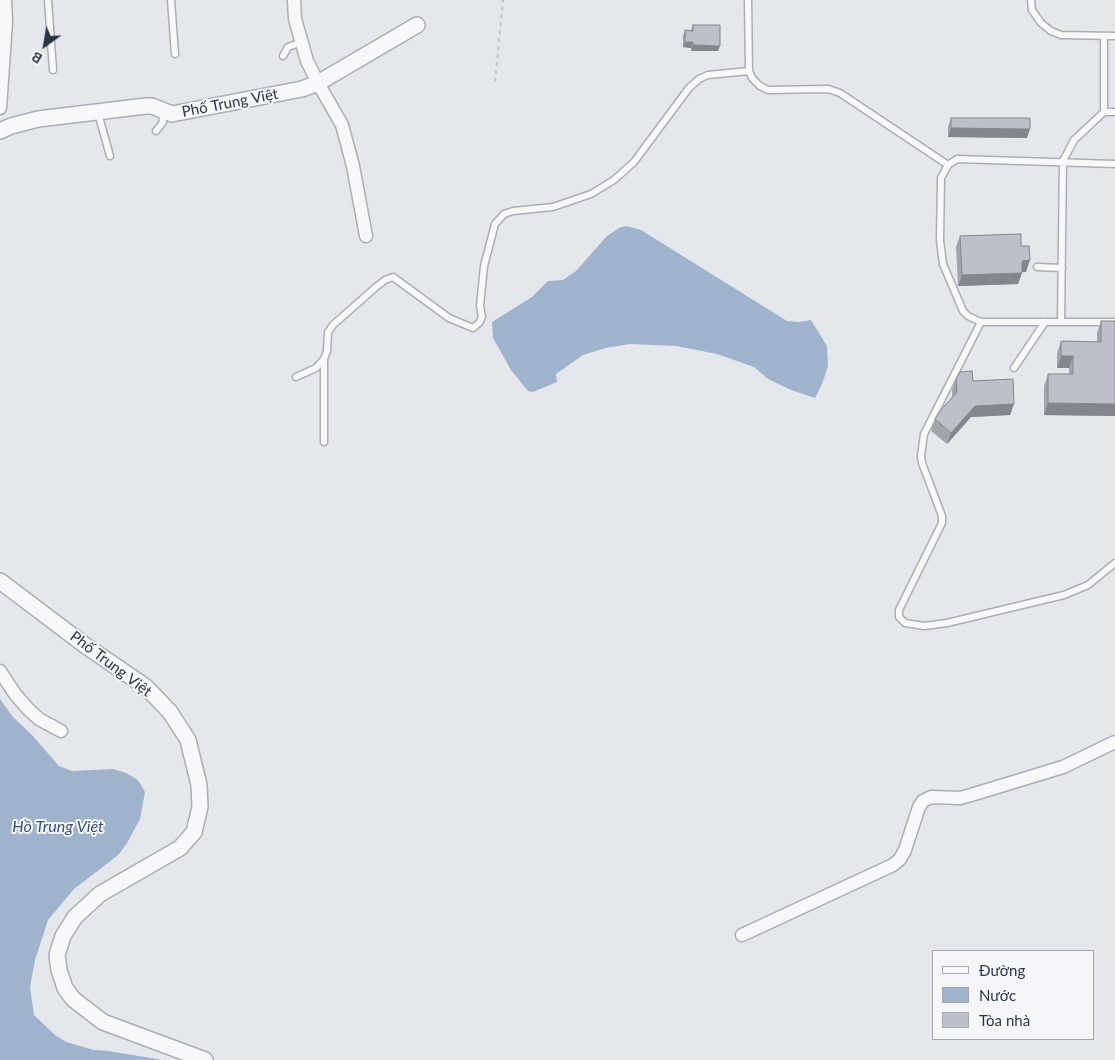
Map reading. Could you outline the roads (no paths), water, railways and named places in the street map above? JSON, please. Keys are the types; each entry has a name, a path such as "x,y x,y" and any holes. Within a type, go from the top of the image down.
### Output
{"street":[{"path":"0,108 6,22 5,0"},
{"path":"294,0 295,19 307,60 318,84 342,125 353,166 366,236"},
{"name":"Phố Trung Việt","path":"0,131 38,119 146,106 152,106 172,114 302,89 318,84 417,25"},
{"name":"Phố Trung Việt","path":"0,581 86,646 146,687 170,712 188,740 200,786 200,807 194,832 180,848 100,894 76,917 63,936 58,955 59,970 65,988 73,999 103,1022 205,1060"},
{"path":"0,671 15,694 29,710 39,719 61,731"},
{"path":"742,936 892,865 900,859 905,850 919,807 923,801 931,797 960,798 1064,767 1115,742"}],"lane":[{"path":"48,0 53,70"},
{"path":"171,0 175,54"},
{"path":"748,0 749,71 752,78 760,86 768,90 828,89 840,93 948,165"},
{"path":"1031,0 1032,10 1041,23 1061,35 1115,36"},
{"path":"1104,36 1104,112"},
{"path":"283,56 288,47 302,42"},
{"path":"296,377 316,368 324,359 327,352 328,332 333,325 376,287 393,277 449,318 473,328 482,317 480,306 484,266 496,224 504,214 513,211 553,207 591,194 614,180 634,162 689,88 699,79 708,75 749,71"},
{"path":"156,130 162,122 162,110"},
{"path":"97,111 110,156"},
{"path":"1062,322 1063,161 1074,140 1104,112 1115,112"},
{"path":"1115,164 957,158 948,165 941,178 940,240 943,264 968,316 981,322 1115,322"},
{"path":"1037,267 1062,268"},
{"path":"981,322 924,434 920,456 942,516 942,523 899,610 899,617 905,623 924,626 947,624 1064,595 1088,585 1115,562"},
{"path":"1014,368 1045,322"},
{"path":"324,359 324,442"}],"water":[{"path":"626,226 641,230 787,321 811,320 827,346 828,366 815,398 791,390 768,379 754,367 717,354 676,346 630,344 606,348 583,355 556,374 557,382 533,392 528,391 511,370 493,338 492,322 532,297 548,281 563,280 576,271 607,236"},
{"name":"Hồ Trung Việt","path":"0,699 13,717 32,735 59,766 72,771 113,769 126,773 138,780 145,792 140,819 119,854 74,889 48,920 35,960 30,987 34,1015 55,1035 66,1042 94,1050 163,1060 0,1060"}]}
